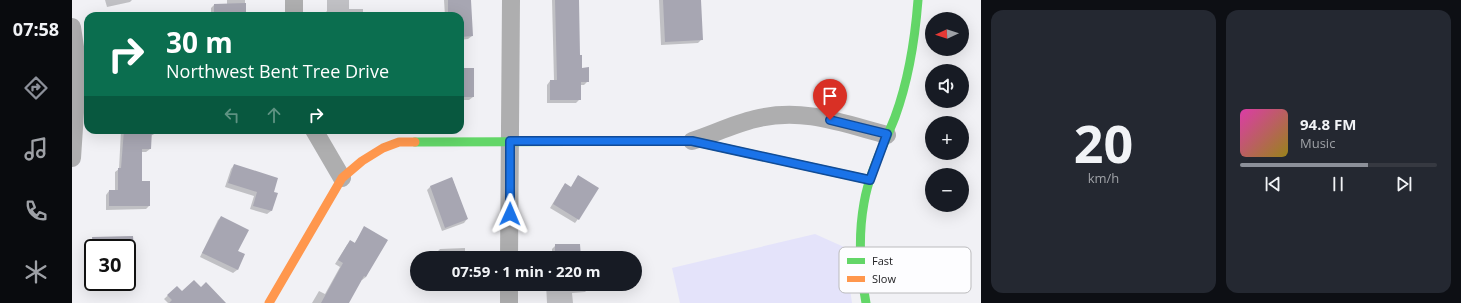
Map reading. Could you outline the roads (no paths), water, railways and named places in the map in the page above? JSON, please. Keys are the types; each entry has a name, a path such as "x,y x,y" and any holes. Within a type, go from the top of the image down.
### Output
{"street":[{"path":"294,0 294,12"},
{"path":"509,251 511,0"},
{"path":"860,247 862,213 870,180 898,107 916,26 918,0"},
{"path":"72,27 78,67 72,158"},
{"path":"692,141 755,119 782,115 816,116 887,134"},
{"path":"316,134 342,178"},
{"path":"269,303 342,178 350,170 385,147 399,142 692,141 870,180"},
{"path":"509,291 509,303"},
{"path":"864,293 866,303"}]}
